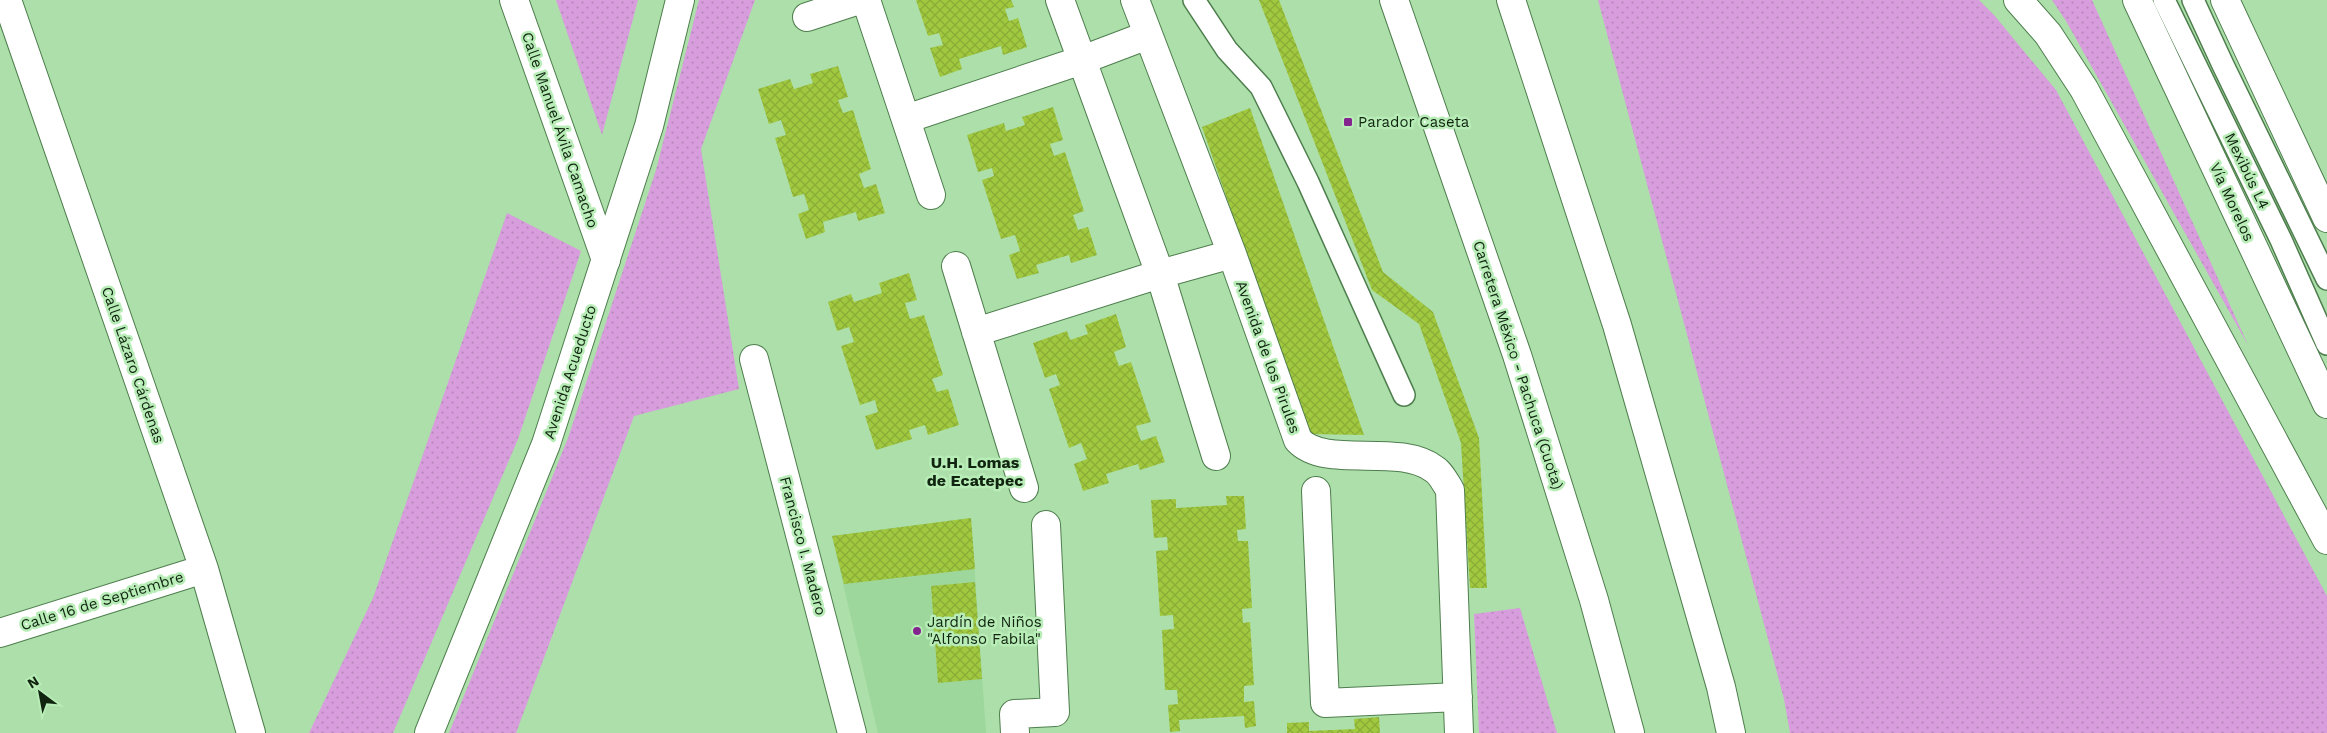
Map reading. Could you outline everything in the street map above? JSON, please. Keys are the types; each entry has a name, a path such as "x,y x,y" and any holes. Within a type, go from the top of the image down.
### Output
{"main road":[{"name":"Calle Lázaro Cárdenas","path":"7,0 204,569 250,733"},
{"name":"Calle Manuel Ávila Camacho","path":"514,0 606,260"},
{"name":"Avenida Acueducto","path":"429,733 546,444 649,126 680,0"},
{"path":"807,17 859,0"},
{"path":"866,0 931,195"},
{"path":"1060,0 1160,274 1216,456"},
{"name":"Avenida de los Pirules","path":"1135,0 1232,254 1294,431 1304,446 1325,453 1416,460 1435,469 1450,490 1459,733"},
{"name":"Carretera México - Pachuca (Cuota)","path":"1394,0 1517,355 1594,600 1630,733"},
{"path":"1511,0 1617,325 1721,687 1731,733"},
{"path":"2018,0 2048,34 2084,89 2327,540"},
{"name":"Vía Morelos","path":"2137,0 2327,404"},
{"path":"2225,0 2327,218"},
{"path":"906,120 1082,60 1148,34"},
{"path":"2280,117 2294,140 2327,174"},
{"path":"976,332 1160,274 1232,254"},
{"path":"956,266 1024,488"},
{"name":"Francisco I. Madero","path":"754,359 852,733"},
{"path":"1316,491 1325,703 1458,697"},
{"path":"1015,733 1014,714 1055,712 1046,525"},
{"name":"Calle 16 de Septiembre","path":"0,633 204,569"}],"lane":[{"path":"1194,0 1227,50 1261,87 1308,182 1404,395"},
{"name":"Mexibús L4","path":"2164,0 2281,240 2327,344"},
{"name":"Mexibús L4","path":"2193,0 2222,65 2327,279"}],"shaded area":[{"path":"556,0 638,0 602,135"},
{"path":"699,0 755,0 701,149 739,389 634,416 516,733 449,733 568,438 656,170"},
{"path":"1598,0 1979,0 1994,15 2056,90 2327,596 2327,733 1790,733 1784,699"},
{"path":"2052,0 2092,0 2248,345 2066,21"},
{"path":"507,213 581,251 518,439 393,733 309,733 373,598"},
{"name":"Jardín de Niños \"Alfonso Fabila\"","path":"971,518 986,733 878,733 832,536"},
{"path":"1520,608 1557,733 1479,733 1474,614"}],"building":[{"path":"916,0 1011,0 1014,7 1005,9 1009,21 1018,18 1027,47 1003,55 1001,46 959,59 962,69 940,77 930,48 943,45 939,33 928,36"},
{"path":"1259,0 1279,0 1383,272 1433,312 1479,438 1487,588 1470,588 1461,443 1419,324 1372,290"},
{"path":"838,66 848,97 838,100 843,113 853,110 871,169 859,174 864,188 876,184 885,213 858,221 856,212 823,222 825,232 806,239 798,214 809,210 804,194 793,197 775,138 786,135 781,120 769,124 758,89 790,79 794,89 813,83 810,74"},
{"path":"1053,107 1063,140 1050,144 1054,156 1065,152 1084,211 1073,215 1078,230 1088,227 1097,255 1071,263 1069,255 1036,265 1039,273 1017,279 1009,255 1020,251 1015,235 1001,239 982,180 994,176 992,168 978,172 967,135 1004,123 1006,131 1025,125 1022,117"},
{"path":"1250,108 1364,435 1309,434 1202,127"},
{"path":"909,273 917,300 905,303 910,319 924,315 943,375 932,379 937,392 948,389 959,425 928,435 925,425 909,430 912,439 876,450 865,416 878,412 875,400 860,405 841,346 854,342 849,327 837,331 828,302 851,294 854,302 882,293 879,283"},
{"path":"1116,314 1126,347 1114,352 1119,366 1131,362 1151,422 1136,426 1141,441 1156,436 1165,462 1140,470 1138,464 1106,474 1109,483 1083,491 1074,464 1087,459 1081,443 1069,448 1049,389 1060,385 1056,374 1045,378 1033,343 1067,331 1070,340 1088,334 1085,325"},
{"path":"1226,496 1244,496 1246,529 1237,530 1238,541 1248,541 1252,608 1242,609 1243,623 1250,622 1254,685 1244,686 1244,702 1254,701 1256,726 1245,728 1244,716 1179,720 1180,731 1170,732 1168,705 1178,704 1177,690 1165,690 1162,630 1174,629 1173,615 1160,616 1156,551 1168,550 1167,537 1154,538 1151,500 1176,499 1176,508 1227,505"},
{"path":"971,518 975,569 844,584 832,536"},
{"path":"975,582 982,679 938,683 931,586"},
{"path":"1379,717 1380,733 1287,733 1287,723 1309,722 1309,731 1355,729 1354,719"}],"place":[{"name":"Parador Caseta","path":"1348,122"},
{"name":"Jardín de Niños \"Alfonso Fabila\"","path":"917,631"}],"district":[{"name":"U.H. Lomas de Ecatepec","path":"975,471"}]}
